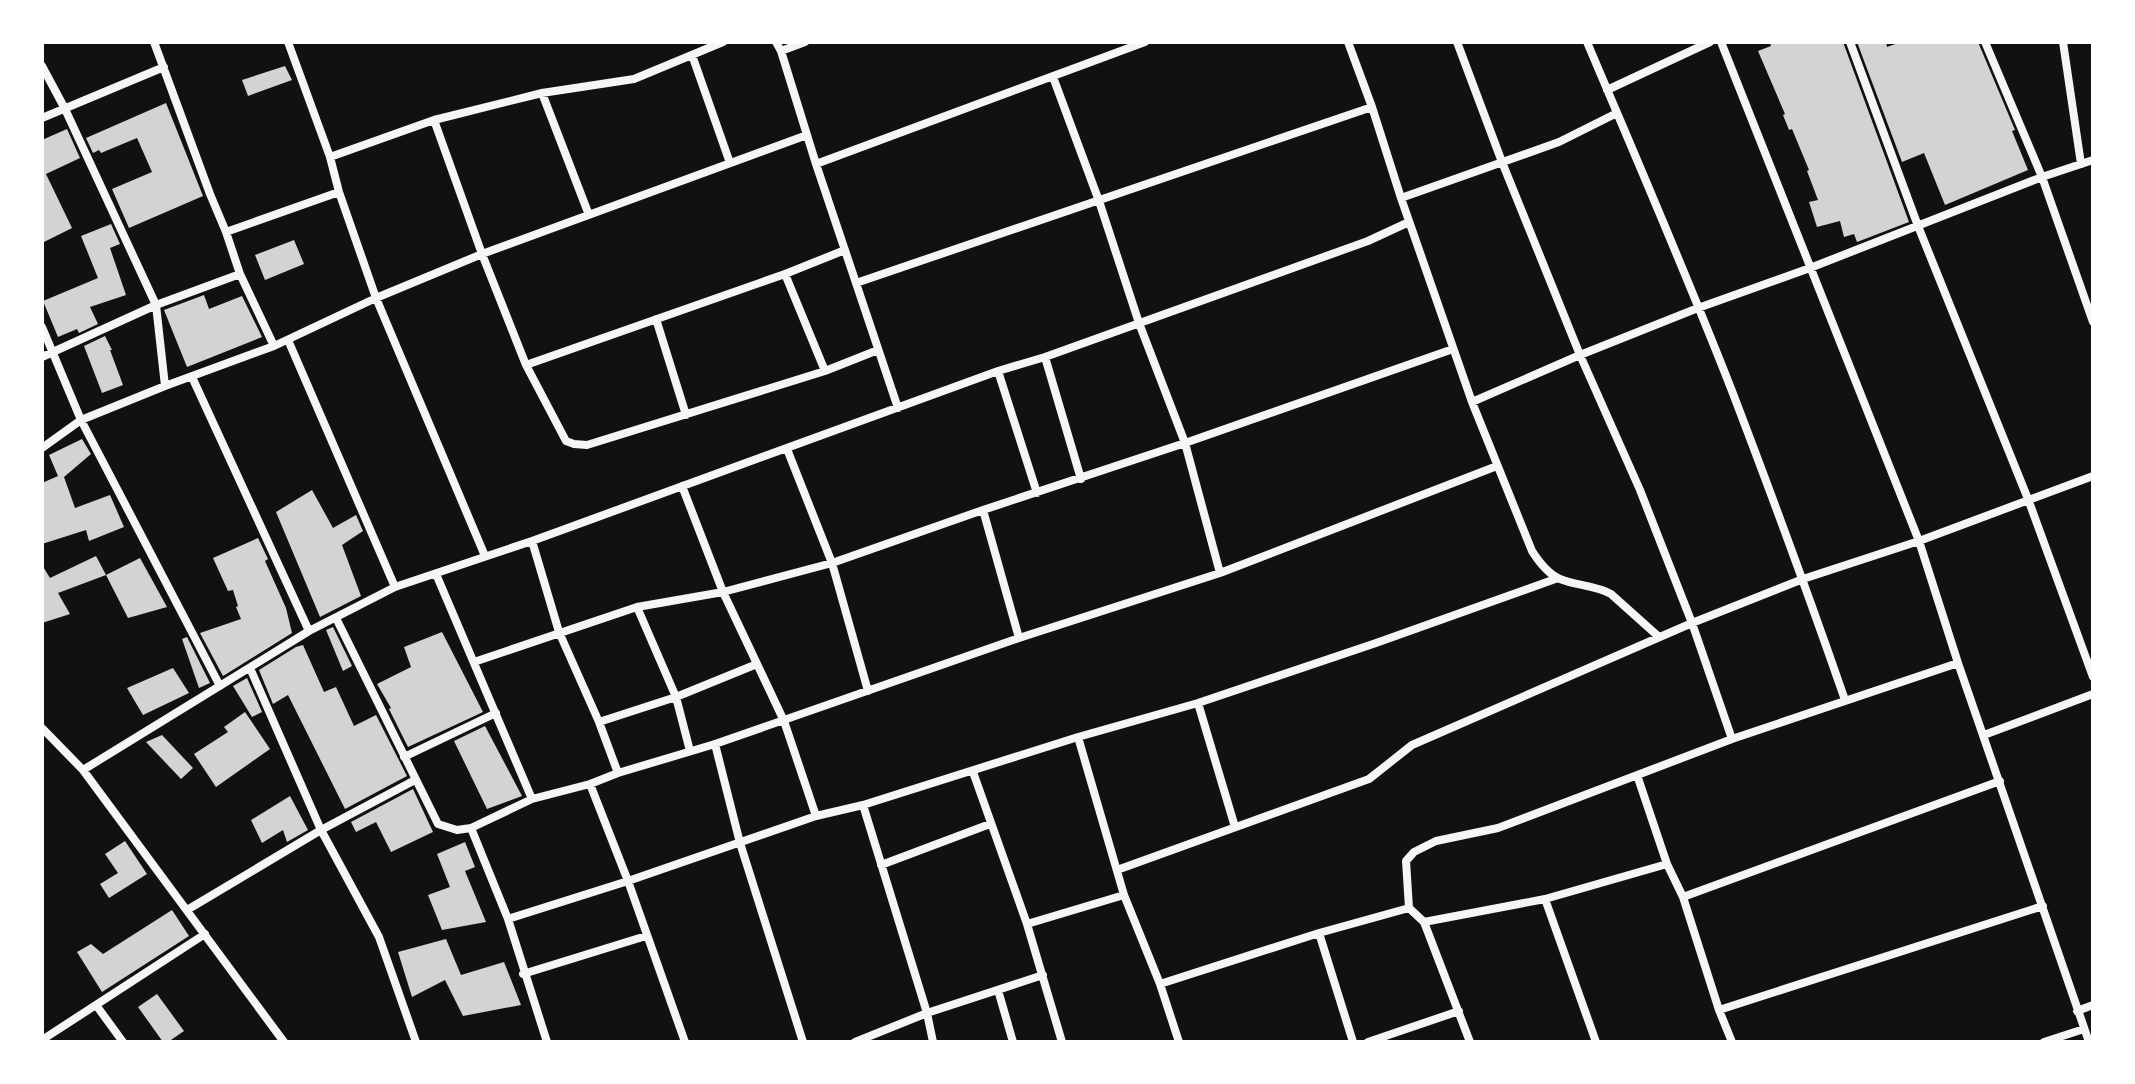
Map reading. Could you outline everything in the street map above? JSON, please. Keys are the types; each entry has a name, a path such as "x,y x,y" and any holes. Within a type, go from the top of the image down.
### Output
{"street":[{"path":"154,42 240,274 274,346"},
{"path":"288,42 376,298 485,556"},
{"path":"330,157 434,120 542,93 634,79 723,42"},
{"path":"805,42 778,46 898,408"},
{"path":"816,164 1145,42"},
{"path":"1348,42 1472,402 1532,551 1543,567 1558,578 1611,594 1659,637"},
{"path":"1457,42 1580,355 1640,490 1692,623 1732,739"},
{"path":"1587,42 1731,389 1845,700"},
{"path":"1607,90 1710,42"},
{"path":"1850,42 1918,226 2028,499 2093,677"},
{"path":"1985,42 2042,177 2093,322"},
{"path":"2063,42 2081,164"},
{"path":"1725,43 1810,268 1919,541 2089,1042"},
{"path":"692,55 730,163"},
{"path":"42,66 156,305 165,386"},
{"path":"42,118 164,67"},
{"path":"1053,77 1099,201 1139,323 1185,443 1220,573"},
{"path":"542,93 589,215"},
{"path":"856,283 1372,107"},
{"path":"1401,198 1559,142 1617,113"},
{"path":"434,120 526,365 566,441 587,445 825,371 878,350"},
{"path":"42,448 81,420 274,346 376,298 482,254 807,135"},
{"path":"1472,402 1698,308 2093,160"},
{"path":"226,232 339,192"},
{"path":"83,770 309,631 395,587 532,541 998,371 1368,241 1409,222"},
{"path":"526,365 845,250"},
{"path":"42,357 156,305 240,274"},
{"path":"785,274 825,371"},
{"path":"656,319 686,415"},
{"path":"42,327 81,420 220,686"},
{"path":"288,340 395,587"},
{"path":"474,662 637,607 723,592 832,563 1453,349"},
{"path":"1045,357 1081,479"},
{"path":"998,371 1037,493"},
{"path":"192,377 309,631"},
{"path":"787,449 832,563 868,691"},
{"path":"336,618 438,824 457,830 471,828 532,799 715,744 1019,638 1220,573 1497,466"},
{"path":"1117,870 1369,779 1412,745 1692,623 1803,579 1919,541 2093,476"},
{"path":"682,486 723,592 784,721 816,816"},
{"path":"983,510 1019,638"},
{"path":"532,541 559,632 618,773"},
{"path":"436,574 532,799"},
{"path":"508,919 816,816 863,805 1078,737 1198,703 1558,578"},
{"path":"637,607 676,697 690,751"},
{"path":"1470,1042 1424,922 1409,908 1406,861 1414,852 1436,841 1498,828 1732,739 1958,663"},
{"path":"599,722 676,697 757,664"},
{"path":"250,668 321,830 379,937 416,1042"},
{"path":"1984,735 2093,694"},
{"path":"1198,703 1235,827"},
{"path":"404,757 496,713"},
{"path":"42,728 83,770 284,1042"},
{"path":"1078,737 1124,895 1160,984 1179,1042"},
{"path":"715,744 740,843 803,1042"},
{"path":"973,772 1027,924 1062,1042"},
{"path":"1637,775 1667,864 1683,897 1732,1042"},
{"path":"187,910 321,830 415,780"},
{"path":"1683,897 2000,781"},
{"path":"590,784 685,1042"},
{"path":"863,805 927,1013 933,1042"},
{"path":"881,865 990,824"},
{"path":"471,828 508,919 547,1042"},
{"path":"1424,922 1545,899 1667,864"},
{"path":"1027,924 1124,895"},
{"path":"1545,899 1596,1042"},
{"path":"1719,1010 2043,906"},
{"path":"1160,984 1409,908"},
{"path":"1319,933 1353,1042"},
{"path":"42,1040 205,934"},
{"path":"523,974 646,936"},
{"path":"860,1041 927,1013 1043,975"},
{"path":"998,990 1013,1042"},
{"path":"96,1005 123,1042"},
{"path":"2077,1011 2093,1005"},
{"path":"1368,1042 1459,1011"},
{"path":"2044,1042 2084,1029"}],"building":[{"path":"1770,42 1843,42 1909,222 1857,242 1854,234 1844,237 1840,221 1817,227 1809,202 1818,200 1809,170 1792,129 1789,130 1758,51 1771,46"},
{"path":"1857,42 1886,42 1887,47 1901,42 1978,42 2015,130 2012,131 2028,170 1945,205 1924,153 1902,162"},
{"path":"285,66 292,80 248,96 242,80"},
{"path":"166,103 203,196 129,228 112,189 152,172 137,138 101,153 99,150 93,153 86,138"},
{"path":"67,129 80,158 46,174 72,228 42,243 42,140"},
{"path":"111,224 120,244 110,248 126,295 90,307 98,324 79,333 77,329 58,337 43,301 98,278 81,236"},
{"path":"294,240 304,264 265,280 255,255"},
{"path":"204,295 209,309 242,296 262,337 187,367 164,310"},
{"path":"105,336 123,385 102,393 84,346"},
{"path":"82,439 91,454 64,477 75,508 110,495 124,527 89,541 86,530 42,544 42,483 58,476 49,455"},
{"path":"312,490 333,528 356,515 363,531 342,545 361,596 320,617 276,512"},
{"path":"258,538 286,608 292,633 223,676 200,633 241,619 233,590 228,591 213,558"},
{"path":"96,556 106,575 58,593 70,614 42,623 42,565 50,578"},
{"path":"140,558 167,607 128,618 106,575"},
{"path":"333,627 352,666 343,671 326,630"},
{"path":"442,632 483,712 408,747 377,684 411,667 404,647"},
{"path":"187,637 210,683 199,688 182,639"},
{"path":"303,645 324,692 336,687 354,726 376,715 407,776 345,809 288,695 273,704 259,670"},
{"path":"173,668 189,693 143,715 127,688"},
{"path":"247,678 262,712 252,717 233,686"},
{"path":"245,712 270,749 216,787 194,754 228,732 224,727"},
{"path":"485,726 522,796 487,809 454,741"},
{"path":"162,735 193,768 181,779 146,742"},
{"path":"413,789 433,832 391,852 376,822 356,832 351,822"},
{"path":"290,796 308,830 287,842 283,830 262,843 251,820"},
{"path":"125,841 147,874 109,898 100,884 118,873 105,854"},
{"path":"465,842 475,867 465,871 486,922 442,930 428,895 450,887 437,854"},
{"path":"172,910 189,936 102,992 77,952 91,944 103,954"},
{"path":"446,939 461,975 504,962 521,1005 463,1016 445,980 412,997 398,952"},
{"path":"157,994 184,1031 168,1042 163,1042 138,1007"}]}
